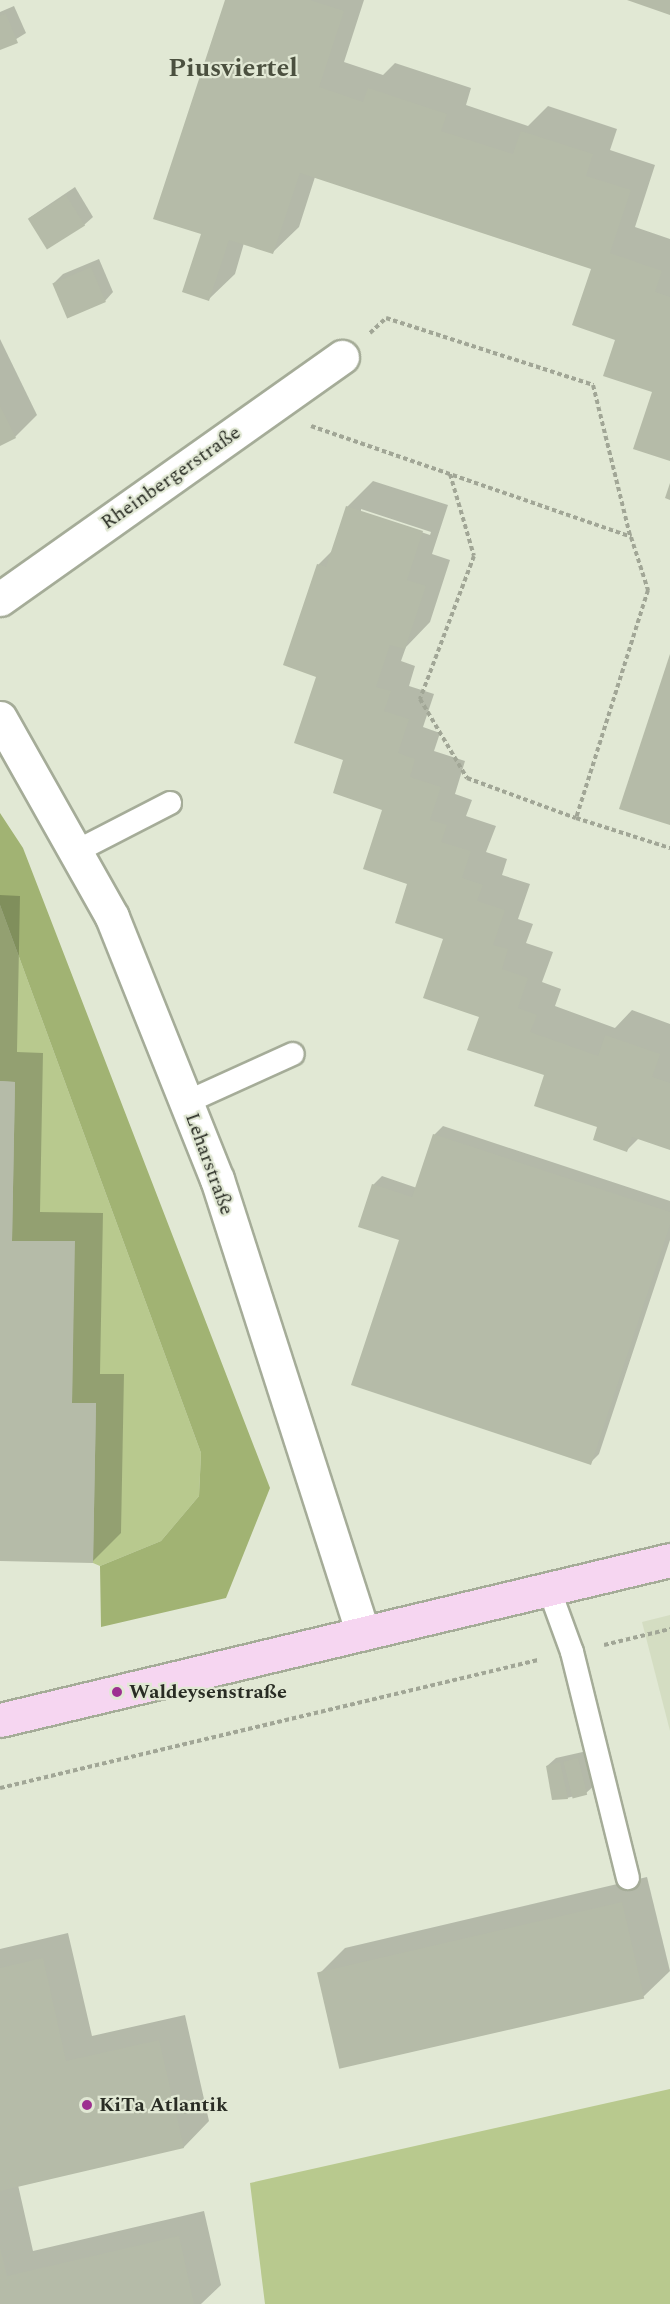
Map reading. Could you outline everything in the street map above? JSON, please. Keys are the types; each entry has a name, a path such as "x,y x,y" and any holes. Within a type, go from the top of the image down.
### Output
{"street":[{"name":"Rheinbergerstraße","path":"0,599 342,357"},
{"name":"Leharstraße","path":"0,718 112,917 217,1179 363,1633"},
{"path":"0,1720 670,1560"}],"lane":[{"path":"75,852 170,803"},
{"path":"186,1102 293,1054"},
{"path":"549,1589 572,1653 628,1878"}],"path":[{"path":"342,357 386,318 593,385 630,537 648,590 576,818"},
{"path":"265,411 630,537"},
{"path":"450,474 474,556 420,699 467,778 576,818 670,848"},
{"path":"0,1788 670,1629"}],"shaded area":[{"path":"670,1615 670,1731 642,1622"}],"green space":[{"path":"0,813 23,848 270,1488 226,1598 101,1627 100,1566 161,1541 199,1496 201,1453 0,905"},
{"path":"0,905 201,1453 199,1496 161,1541 100,1566 93,1563 96,1403 72,1403 74,1241 12,1241 15,1082 0,1081"},
{"path":"670,2089 670,2304 265,2304 250,2183"}],"building":[{"path":"225,0 310,0 344,11 319,87 363,102 368,88 447,114 441,131 513,154 521,131 593,154 586,176 631,190 610,253 662,271 655,292 670,297 670,461 633,449 652,392 603,376 615,340 572,325 591,269 300,173 273,254 229,240 209,301 182,292 201,234 153,219"},
{"path":"627,0 670,0 670,15"},
{"path":"6,14 18,43 0,50 0,16"},
{"path":"66,195 85,226 47,249 28,219"},
{"path":"91,267 106,302 67,318 52,283"},
{"path":"0,406 16,438 0,446"},
{"path":"670,483 670,500 665,498"},
{"path":"346,506 423,531 407,580 426,586 405,649 390,645 376,687 391,691 384,711 409,719 398,753 415,759 410,777 441,787 430,820 447,825 441,842 471,851 462,878 483,885 477,901 505,910 493,945 508,949 502,969 528,978 518,1008 537,1015 530,1032 598,1056 605,1035 660,1054 652,1077 670,1083 670,1150 632,1137 627,1152 593,1140 597,1127 534,1106 544,1075 467,1050 479,1017 423,998 443,939 395,923 407,884 363,869 382,810 333,793 343,760 294,743 316,677 283,665 317,564 326,567"},
{"path":"670,654 670,825 619,809"},
{"path":"0,1081 15,1082 12,1241 75,1241 72,1403 96,1403 93,1563 0,1561"},
{"path":"433,1134 670,1212 670,1225 591,1465 351,1385 399,1240 358,1227 372,1184 412,1197"},
{"path":"578,1758 587,1795 573,1799 563,1762"},
{"path":"560,1762 568,1799 552,1800 546,1766"},
{"path":"622,1902 644,1998 339,2069 317,1972"},
{"name":"KiTa Atlantik","path":"43,1958 66,2061 159,2040 184,2148 0,2191 0,1968"},
{"path":"179,2236 194,2304 0,2304 0,2248 7,2276"}],"place":[{"name":"Waldeysenstraße","path":"117,1692"},
{"name":"KiTa Atlantik","path":"87,2105"}],"district":[{"name":"Piusviertel","path":"233,69"}]}
